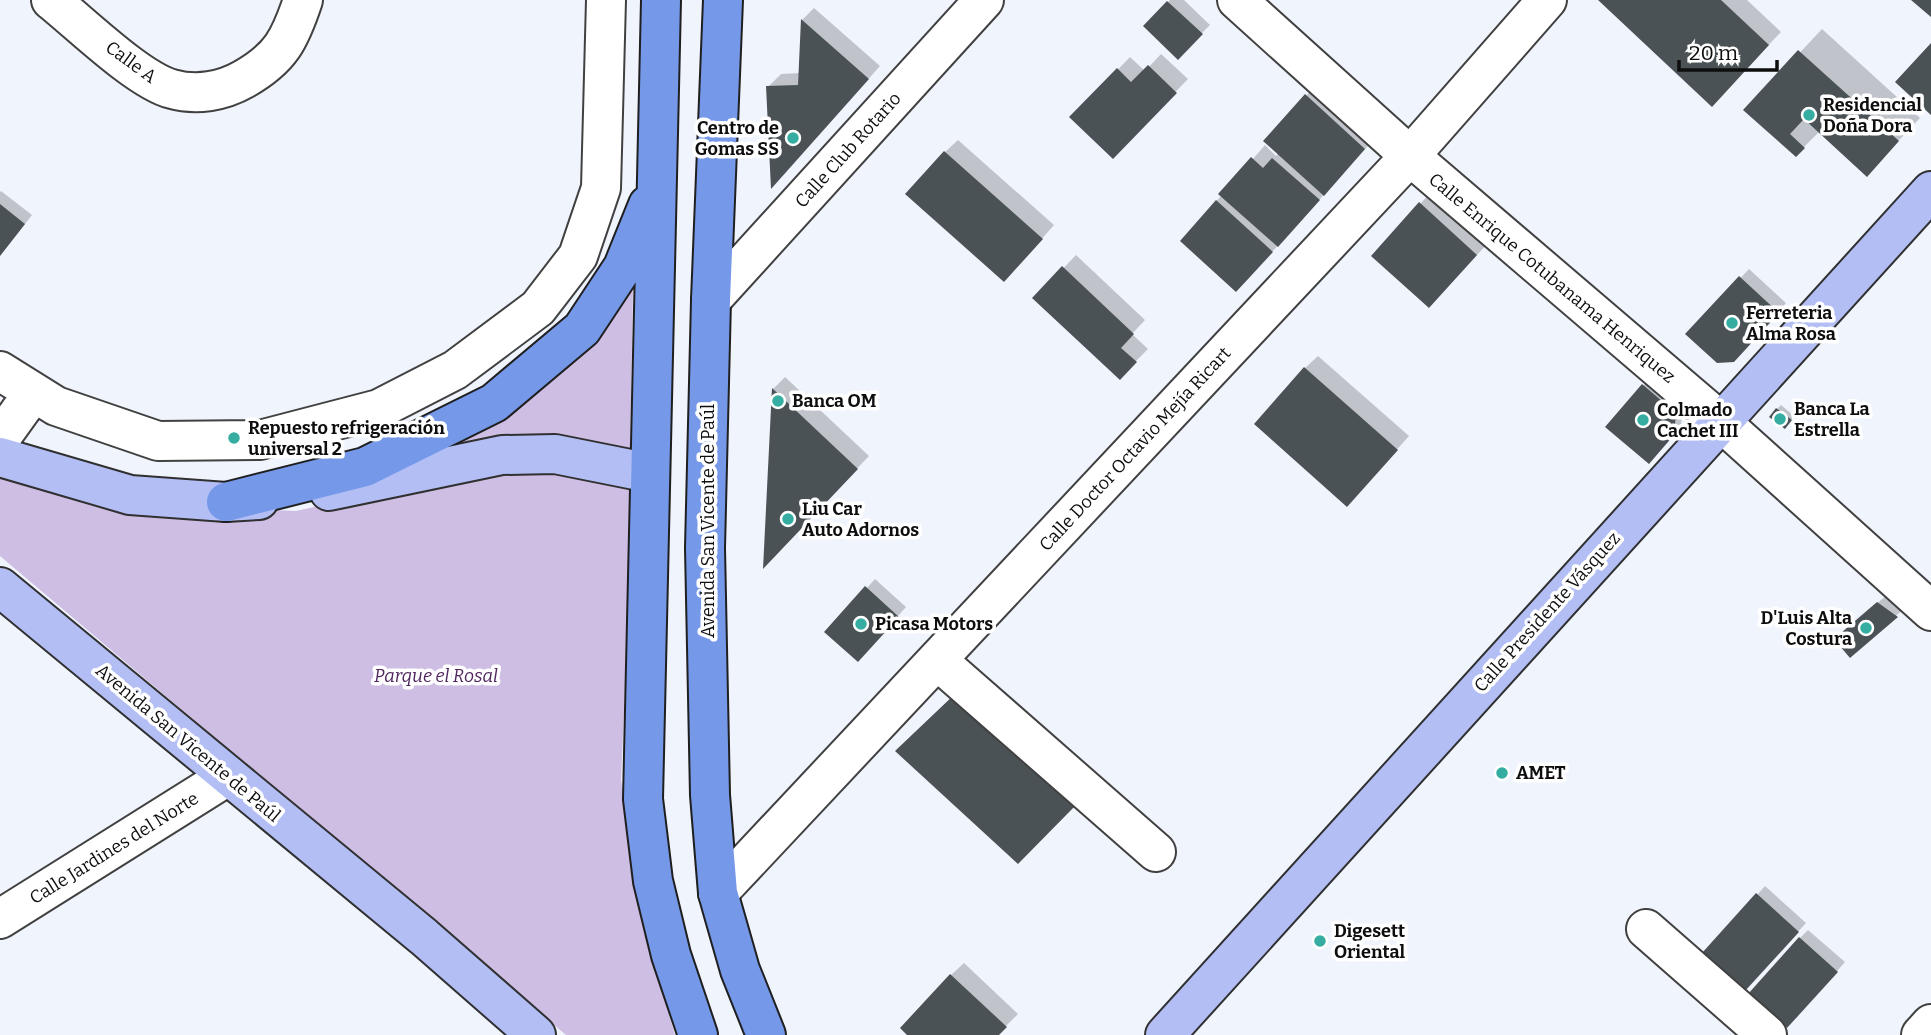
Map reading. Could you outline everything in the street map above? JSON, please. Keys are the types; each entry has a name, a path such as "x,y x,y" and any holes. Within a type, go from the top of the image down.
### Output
{"main road":[{"path":"661,0 643,799 653,881 671,955 698,1035"},
{"name":"Avenida San Vicente de Paúl","path":"723,0 711,300 705,548 710,795 718,893 740,970 766,1035"},
{"path":"226,502 365,467 494,403 582,329 623,267 658,180"}],"street":[{"name":"Calle A","path":"51,0 140,71 170,89 199,93 233,85 267,66 291,37 303,0"},
{"path":"0,371 56,406 158,441 260,440 379,409 455,370 538,308 578,256 601,188 606,0"},
{"name":"Calle Club Rotario","path":"711,300 984,0"},
{"name":"Calle Enrique Cotubanama Henriquez","path":"1237,0 1410,156 1720,421 1931,611"},
{"name":"Calle Doctor Octavio Mejía Ricart","path":"718,893 1410,156 1547,0"},
{"name":"Calle Presidente Vásquez","path":"1165,1035 1931,191"},
{"path":"0,439 33,393"},
{"path":"0,457 130,495 226,502 301,497 502,455 555,454 650,472"},
{"name":"Avenida San Vicente de Paúl","path":"0,587 424,937 536,1035"},
{"path":"937,660 1156,852"},
{"name":"Calle Jardines del Norte","path":"0,919 228,776"},
{"path":"1646,929 1767,1035"},
{"path":"1921,1035 1931,1024"}],"green space":[{"path":"633,289 630,450 445,450 562,373"},
{"name":"Parque el Rosal","path":"506,465 634,480 621,780 639,910 675,1035 566,1035 0,556 0,467 253,509 296,511"}],"building":[{"path":"1598,0 1721,0 1769,45 1712,107"},
{"path":"1911,0 1931,0 1931,17"},
{"path":"1167,1 1203,34 1178,60 1143,26"},
{"name":"Centro de Gomas SS","path":"801,19 869,79 771,189 766,86 798,85"},
{"path":"1931,43 1931,115 1895,82"},
{"name":"Residencial Doña Dora","path":"1798,50 1899,141 1867,177 1804,119 1790,134 1805,148 1796,157 1743,110"},
{"path":"1148,65 1177,93 1113,159 1069,117 1117,68 1131,82"},
{"path":"1305,94 1365,149 1324,196 1263,141"},
{"path":"944,151 1043,239 1004,282 905,194"},
{"path":"1251,157 1263,168 1272,158 1320,200 1278,247 1218,194"},
{"path":"1216,200 1273,252 1236,292 1180,241"},
{"path":"1419,202 1477,255 1429,308 1371,256"},
{"path":"0,204 25,224 0,256"},
{"path":"1062,266 1134,334 1121,348 1137,362 1120,380 1032,298"},
{"name":"Ferreteria Alma Rosa","path":"1739,276 1779,313 1734,362 1717,363 1685,334"},
{"path":"1304,367 1398,450 1347,507 1254,424"},
{"name":"Colmado Cachet III","path":"1642,384 1676,413 1674,435 1649,464 1605,427"},
{"name":"Liu Car Auto Adornos","path":"772,388 858,469 763,569"},
{"name":"Banca La Estrella","path":"1776,408 1792,420 1785,429 1769,417"},
{"name":"Picasa Motors","path":"865,586 899,617 858,662 824,632"},
{"name":"D'Luis Alta Costura","path":"1877,602 1898,617 1850,658 1834,639"},
{"path":"956,693 1077,804 1018,864 895,751"},
{"path":"1756,893 1799,932 1745,991 1702,953"},
{"path":"1799,937 1838,972 1787,1028 1748,994"},
{"path":"950,974 1007,1027 999,1035 907,1035 900,1028"}],"place":[{"name":"Residencial Doña Dora","path":"1809,115"},
{"name":"Centro de Gomas SS","path":"793,138"},
{"name":"Ferreteria Alma Rosa","path":"1732,323"},
{"name":"Banca OM","path":"778,401"},
{"name":"Banca La Estrella","path":"1780,419"},
{"name":"Colmado Cachet III","path":"1643,420"},
{"name":"Repuesto refrigeración universal 2","path":"234,438"},
{"name":"Liu Car Auto Adornos","path":"788,519"},
{"name":"Picasa Motors","path":"861,624"},
{"name":"D'Luis Alta Costura","path":"1866,628"},
{"name":"AMET","path":"1502,773"},
{"name":"Digesett Oriental","path":"1320,941"}]}
